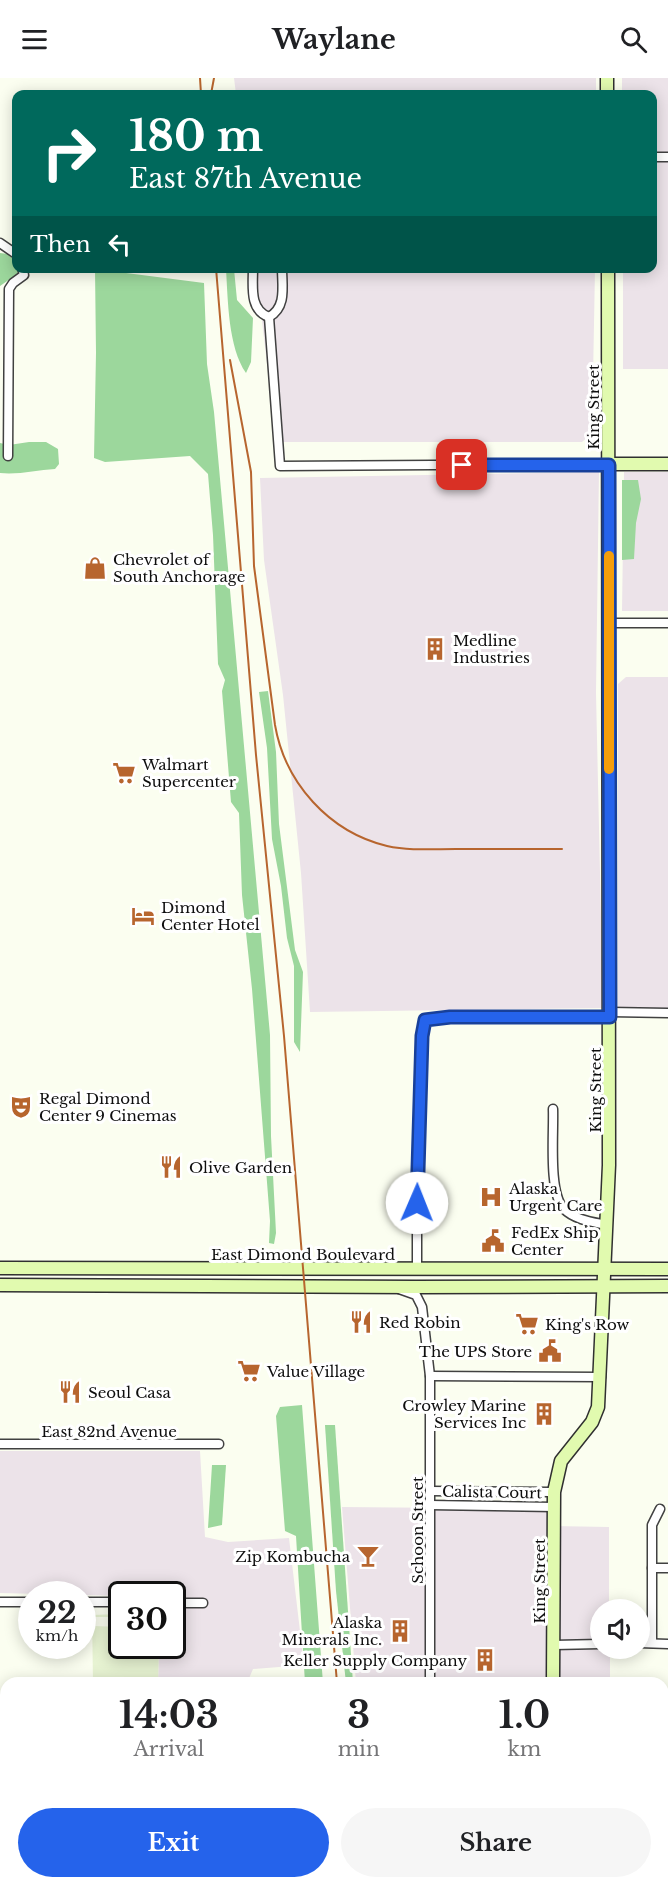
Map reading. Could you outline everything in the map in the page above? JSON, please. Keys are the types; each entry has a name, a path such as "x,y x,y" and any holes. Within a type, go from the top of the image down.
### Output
{"street":[{"path":"8,456 9,289 23,273"},
{"path":"253,273 254,300 259,311 269,316"},
{"path":"269,316 277,312 280,307 282,273"},
{"name":"King Street","path":"553,1677 554,1492 561,1461 583,1435 595,1415 600,1400 605,1285 610,1015 608,273"},
{"path":"269,316 280,466 668,464"},
{"path":"609,623 668,623"},
{"path":"417,1270 417,1190 422,1036 425,1020 450,1017 668,1012"},
{"path":"554,1109 555,1184 558,1200 563,1208 578,1217 607,1225"},
{"name":"East Dimond Boulevard","path":"0,1268 668,1269"},
{"path":"0,1276 34,1276 75,1268"},
{"path":"204,1269 204,1286"},
{"path":"0,1285 668,1286"},
{"name":"Schoon Street","path":"392,1287 416,1295 420,1300 430,1376 430,1677"},
{"path":"430,1376 601,1377"},
{"name":"East 82nd Avenue","path":"0,1444 219,1444"},
{"name":"Calista Court","path":"430,1491 554,1492"},
{"name":"Calista Court","path":"430,1505 554,1507"},
{"path":"660,1509 652,1525 652,1643 668,1644"},
{"path":"652,1568 668,1568"},
{"path":"0,1602 18,1602"},
{"path":"186,1602 202,1603"},
{"path":"554,1645 590,1644"}],"shaded area":[{"path":"234,78 596,78 596,90 236,90"},
{"path":"622,78 668,78 668,369 623,369 623,273 657,273 657,90 622,90"},
{"path":"256,273 595,273 592,433 582,442 276,442"},
{"path":"599,472 596,693 603,1008 310,1012 301,873 283,695 264,560 260,478"},
{"path":"624,472 668,472 668,611 622,611"},
{"path":"626,677 668,677 668,1012 618,1012 618,684"},
{"path":"0,1451 200,1451 205,1537 228,1542 289,1538 304,1665 253,1669 250,1677 158,1677 159,1659 186,1659 186,1581 108,1581 108,1596 96,1595 96,1581 18,1581 18,1593 0,1593"},
{"path":"342,1507 551,1509 552,1526 609,1527 609,1599 590,1599 590,1659 610,1659 610,1677 356,1677"}],"green space":[{"path":"0,253 8,254 12,258 12,273 19,273 0,286"},
{"path":"95,273 126,273 204,283 207,364 214,412 270,1035 271,1136 276,1233 274,1244 269,1243 270,1221 252,989 242,895 239,813 231,802 222,691 225,680 218,664 208,474 190,456 105,462 94,458"},
{"path":"226,273 234,273 237,300 253,318 251,362 246,373 232,337"},
{"path":"46,442 58,449 59,464 55,469 0,473 0,443 9,445"},
{"path":"622,480 638,480 641,499 636,523 634,559 622,560"},
{"path":"268,691 276,752 279,824 295,950 303,972 300,1052 294,1042 294,966 287,938 281,886 272,839 267,748 259,692"},
{"path":"302,1405 323,1677 305,1677 296,1536 285,1531 276,1416 280,1407"},
{"path":"325,1425 335,1425 353,1677 345,1677 336,1591"},
{"path":"212,1465 226,1465 222,1525 208,1528"},
{"path":"108,1614 108,1617 96,1617 96,1615"},
{"path":"96,1626 108,1627 108,1659 159,1659 158,1677 93,1677 93,1659 96,1659"}],"railway":[{"path":"200,78 201,90"},
{"path":"212,90 214,78"},
{"path":"216,273 256,755 284,1036 337,1677"},
{"path":"230,360 251,472 254,566 275,725 280,746 300,785 313,802 346,829 387,846 404,849 562,849"}],"slow traffic":[{"path":"609,556 609,769"}],"place":[{"name":"Chevrolet of South Anchorage","path":"95,568"},
{"name":"Medline Industries","path":"435,649"},
{"name":"Walmart Supercenter","path":"124,773"},
{"name":"Dimond Center Hotel","path":"143,916"},
{"name":"Regal Dimond Center 9 Cinemas","path":"21,1107"},
{"name":"Olive Garden","path":"171,1167"},
{"name":"Alaska Urgent Care","path":"491,1197"},
{"name":"FedEx Ship Center","path":"493,1241"},
{"name":"Red Robin","path":"361,1322"},
{"name":"King's Row","path":"527,1324"},
{"name":"The UPS Store","path":"550,1351"},
{"name":"Value Village","path":"249,1371"},
{"name":"Seoul Casa","path":"70,1392"},
{"name":"Crowley Marine Services Inc","path":"544,1414"},
{"name":"Zip Kombucha","path":"368,1556"},
{"name":"Alaska Minerals Inc.","path":"400,1631"},
{"name":"Keller Supply Company","path":"485,1660"}],"route":[{"path":"417,1203 422,1036 425,1020 450,1017 610,1017 609,465 462,465"}]}
